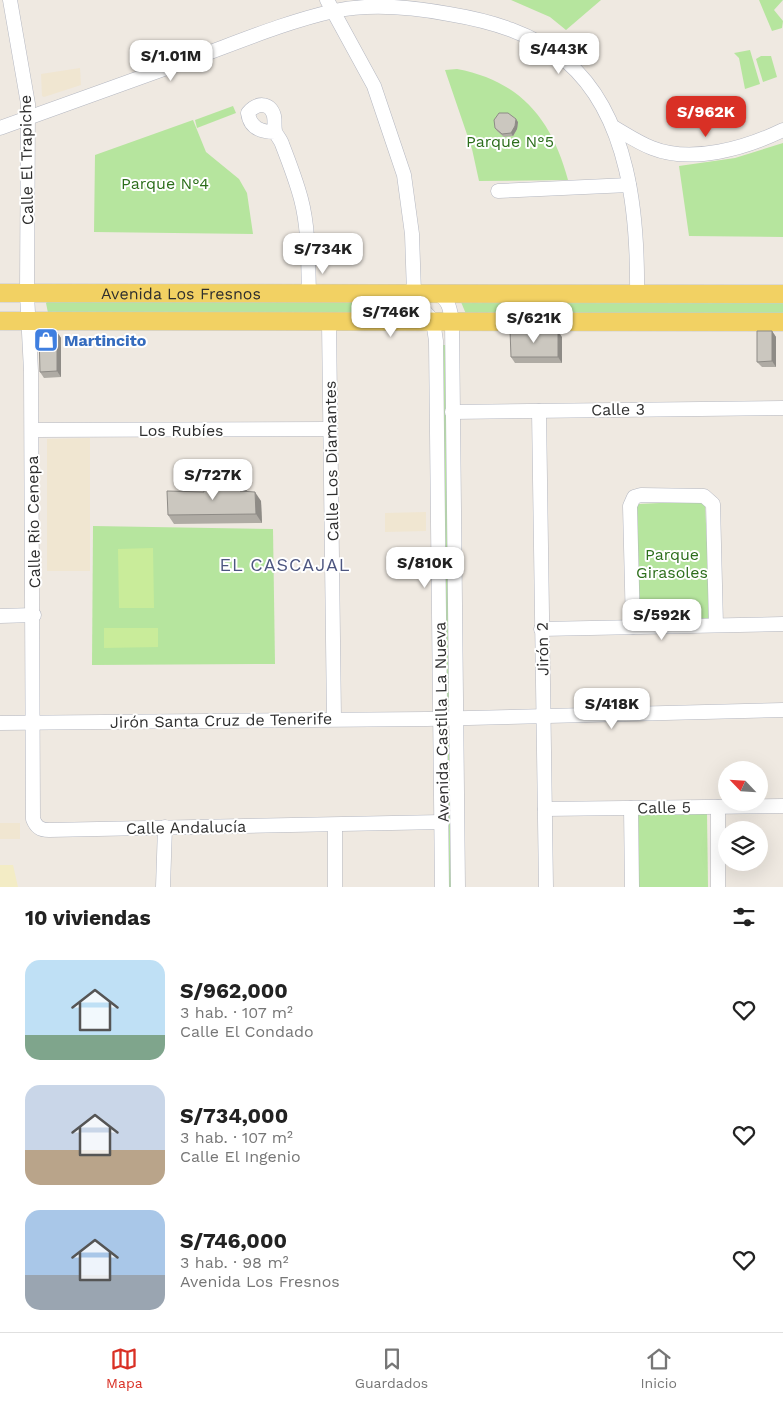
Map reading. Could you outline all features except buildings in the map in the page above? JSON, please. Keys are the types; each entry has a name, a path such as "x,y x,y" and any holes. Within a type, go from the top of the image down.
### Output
{"main road":[{"name":"Avenida Los Fresnos","path":"0,293 783,294"},
{"name":"Avenida Los Fresnos","path":"0,321 783,322"}],"street":[{"name":"Calle El Trapiche","path":"10,0 28,104 27,294 30,321"},
{"path":"330,6 374,86 404,175 412,234 414,293 418,304 433,321"},
{"path":"0,128 248,39 330,6 374,6 424,10 478,19 511,29 539,42 566,62 588,86 614,128 628,185 636,233 637,294"},
{"path":"614,128 653,148 689,155 738,146 783,130"},
{"path":"275,132 280,137 301,200 307,234 309,294"},
{"path":"498,191 628,185"},
{"name":"Avenida Castilla La Nueva","path":"438,294 448,303 452,321 458,887"},
{"name":"Calle Rio Cenepa","path":"30,321 35,722"},
{"name":"Avenida Castilla La Nueva","path":"433,321 436,341 442,887"},
{"name":"Calle Los Diamantes","path":"329,322 334,719"},
{"name":"Calle 3","path":"452,412 616,408 783,408"},
{"name":"Jirón 2","path":"539,411 546,887"},
{"name":"Los Rubíes","path":"32,430 330,429"},
{"path":"633,627 630,506 634,497 641,495 704,496 713,504 716,626"},
{"path":"0,616 34,615"},
{"path":"541,629 783,624"},
{"name":"Jirón Santa Cruz de Tenerife","path":"0,723 441,719 783,710"},
{"name":"Calle Andalucía","path":"35,722 34,819 35,825 42,830 442,822"},
{"name":"Calle 5","path":"768,806 783,806"},
{"name":"Calle 5","path":"545,809 718,807"},
{"path":"631,808 632,887"},
{"path":"718,811 718,887"},
{"path":"335,825 335,887"},
{"path":"163,887 164,828"}],"shaded area":[{"path":"80,68 81,85 44,97 42,96 41,74"},
{"path":"90,438 90,571 47,571 47,439"},
{"path":"426,512 426,531 385,532 385,513"},
{"path":"0,823 20,823 20,839 0,839"}],"green space":[{"path":"511,0 601,0 566,30 550,17"},
{"path":"759,0 783,0 774,10 783,21 782,28 772,31"},
{"path":"750,50 760,84 745,89 739,58 734,53"},
{"path":"761,56 771,56 777,77 763,82 756,59"},
{"name":"Parque N°5","path":"457,69 499,83 530,106 543,122 553,139 568,180 479,181 472,149 445,70"},
{"path":"233,106 236,113 197,128 195,120"},
{"name":"Parque N°4","path":"193,120 206,152 239,179 247,193 253,234 94,232 95,155"},
{"path":"783,143 783,237 689,236 679,166 735,158"},
{"path":"49,300 395,301 400,304 401,313 48,313 46,303"},
{"path":"783,301 783,315 466,314 461,302"},
{"path":"442,345 447,345 452,710 446,710"},
{"name":"Parque Girasoles","path":"700,501 705,505 711,620 638,619 634,508 639,504"},
{"path":"93,526 273,529 275,664 92,665"},
{"path":"153,548 154,608 119,608 118,549"},
{"path":"104,628 158,628 158,647 104,648"},
{"path":"447,732 452,732 453,887 448,887"},
{"path":"707,813 708,887 638,887 638,814"}],"sand":[{"path":"0,865 13,865 18,887 0,887"}],"place":[{"name":"Martincito","path":"46,340"}],"district":[{"name":"EL CASCAJAL","path":"285,565"}]}
